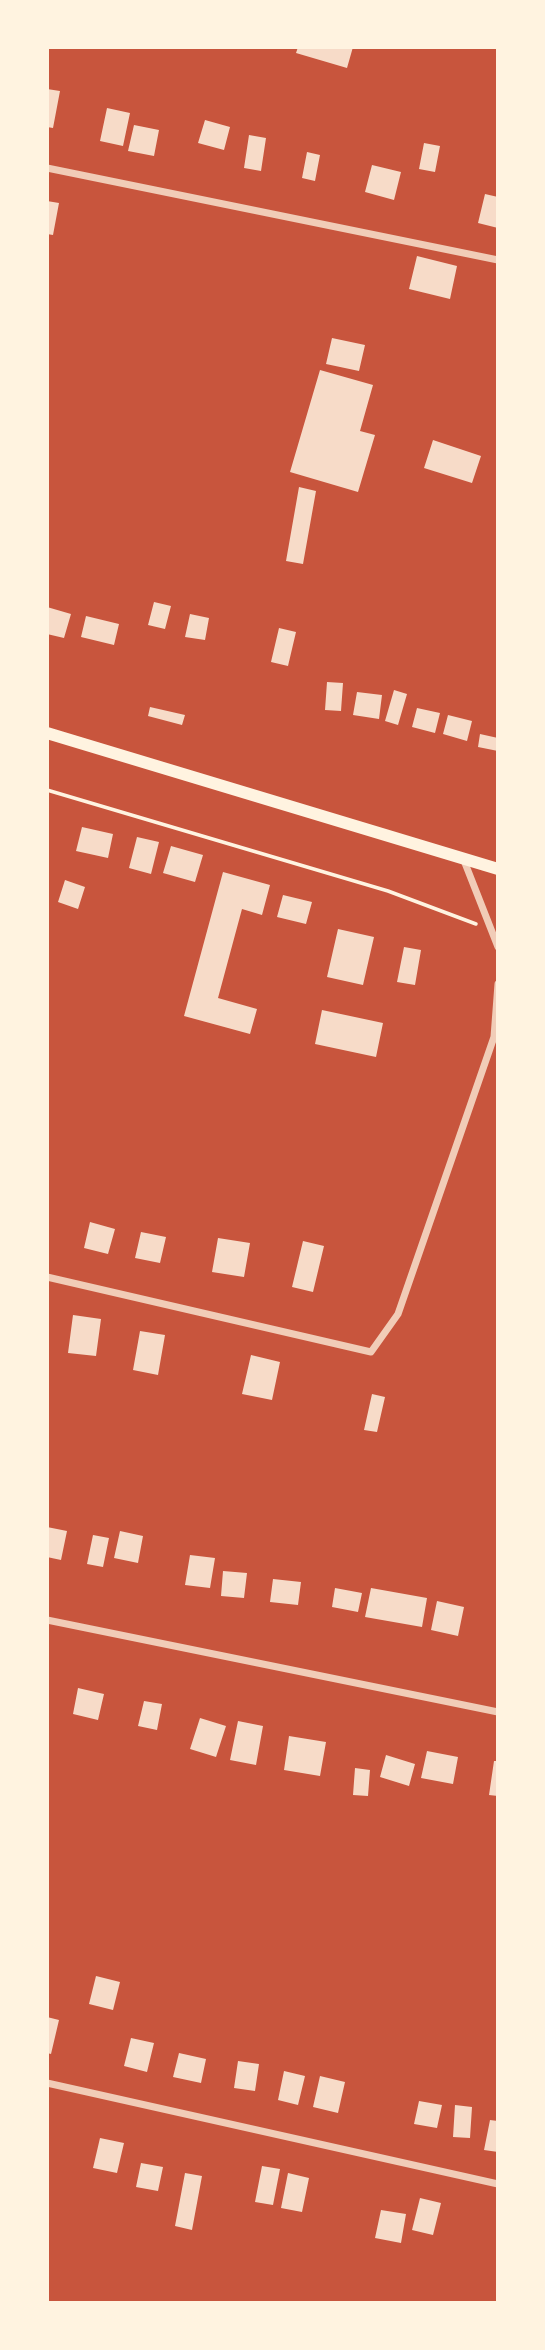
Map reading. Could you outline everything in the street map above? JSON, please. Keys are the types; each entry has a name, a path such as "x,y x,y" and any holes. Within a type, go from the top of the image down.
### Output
{"main road":[{"path":"47,733 498,869"}],"street":[{"path":"47,168 498,260"},
{"path":"463,857 498,947"},
{"path":"47,1278 371,1352 398,1314 494,1037 498,984"},
{"path":"47,1620 498,1712"},
{"path":"47,2083 498,2184"}],"path":[{"path":"47,790 388,891 491,929"}],"building":[{"path":"298,47 353,47 347,68 296,53"},
{"path":"47,89 60,91 53,128 47,127"},
{"path":"107,108 130,113 123,146 100,141"},
{"path":"205,120 230,127 224,150 198,143"},
{"path":"134,125 159,130 154,156 128,151"},
{"path":"249,135 266,138 261,171 244,168"},
{"path":"424,143 440,146 435,172 419,169"},
{"path":"307,152 320,155 315,181 302,178"},
{"path":"372,165 401,172 394,200 365,192"},
{"path":"485,194 498,197 498,228 478,223"},
{"path":"47,201 59,203 53,235 47,234"},
{"path":"417,256 457,266 450,299 409,289"},
{"path":"332,338 365,345 359,371 326,364"},
{"path":"320,370 373,385 360,431 375,435 358,492 290,472"},
{"path":"433,440 481,456 472,483 424,468"},
{"path":"299,487 316,491 303,564 286,561"},
{"path":"154,602 171,606 165,629 148,625"},
{"path":"47,607 71,614 64,638 47,634"},
{"path":"190,614 209,618 205,640 185,637"},
{"path":"86,616 119,624 114,645 81,637"},
{"path":"279,628 296,632 288,666 271,662"},
{"path":"327,682 343,683 341,711 325,710"},
{"path":"394,690 407,694 398,725 385,721"},
{"path":"357,692 382,695 379,719 353,715"},
{"path":"150,707 185,715 182,725 148,716"},
{"path":"417,708 440,713 435,733 412,727"},
{"path":"448,715 472,721 467,741 443,734"},
{"path":"480,734 498,738 498,751 478,747"},
{"path":"82,827 113,834 108,858 76,851"},
{"path":"137,837 159,842 151,874 129,868"},
{"path":"171,846 203,855 195,882 163,873"},
{"path":"223,872 270,885 262,915 242,909 218,998 257,1009 250,1034 184,1016"},
{"path":"65,880 85,887 78,909 58,902"},
{"path":"283,895 312,902 306,924 277,917"},
{"path":"338,929 374,937 363,985 327,977"},
{"path":"404,947 421,950 415,985 397,982"},
{"path":"322,1010 383,1023 376,1057 315,1044"},
{"path":"90,1222 115,1229 108,1254 84,1248"},
{"path":"141,1232 166,1237 160,1263 135,1258"},
{"path":"218,1238 250,1243 244,1277 212,1272"},
{"path":"303,1241 324,1246 313,1292 292,1287"},
{"path":"73,1315 101,1319 96,1356 68,1353"},
{"path":"140,1331 165,1335 158,1375 133,1370"},
{"path":"251,1355 280,1362 272,1400 242,1394"},
{"path":"372,1394 385,1397 377,1432 364,1430"},
{"path":"47,1527 67,1531 61,1560 47,1557"},
{"path":"120,1531 143,1536 138,1563 114,1558"},
{"path":"93,1535 109,1538 103,1567 87,1564"},
{"path":"190,1555 215,1558 210,1588 185,1585"},
{"path":"223,1571 247,1573 244,1598 221,1596"},
{"path":"273,1579 301,1582 298,1605 270,1602"},
{"path":"335,1588 362,1593 358,1612 332,1607"},
{"path":"371,1588 427,1598 422,1627 365,1617"},
{"path":"437,1601 464,1607 458,1636 431,1630"},
{"path":"78,1688 104,1694 98,1720 73,1714"},
{"path":"144,1701 162,1704 157,1730 138,1726"},
{"path":"200,1718 226,1726 216,1757 190,1749"},
{"path":"238,1721 263,1726 256,1765 230,1760"},
{"path":"289,1736 326,1742 320,1776 284,1770"},
{"path":"427,1751 458,1757 453,1784 421,1778"},
{"path":"386,1755 415,1764 409,1786 380,1777"},
{"path":"494,1761 498,1761 498,1796 489,1795"},
{"path":"355,1768 370,1770 368,1796 353,1795"},
{"path":"96,1976 120,1982 113,2010 89,2004"},
{"path":"47,2017 59,2020 51,2054 47,2053"},
{"path":"131,2038 154,2043 147,2072 124,2066"},
{"path":"179,2053 206,2059 201,2083 173,2077"},
{"path":"238,2061 259,2064 255,2091 234,2088"},
{"path":"284,2071 305,2076 298,2105 278,2100"},
{"path":"320,2076 345,2082 338,2113 313,2107"},
{"path":"419,2101 442,2105 437,2128 414,2124"},
{"path":"455,2105 472,2107 470,2138 453,2137"},
{"path":"490,2120 498,2121 498,2152 484,2150"},
{"path":"100,2138 124,2143 117,2173 93,2168"},
{"path":"141,2163 163,2167 158,2191 136,2187"},
{"path":"262,2166 280,2169 273,2205 255,2202"},
{"path":"185,2173 202,2176 192,2230 175,2226"},
{"path":"288,2173 309,2178 302,2212 281,2208"},
{"path":"420,2198 441,2203 433,2235 412,2230"},
{"path":"381,2210 406,2214 401,2243 375,2238"}]}
